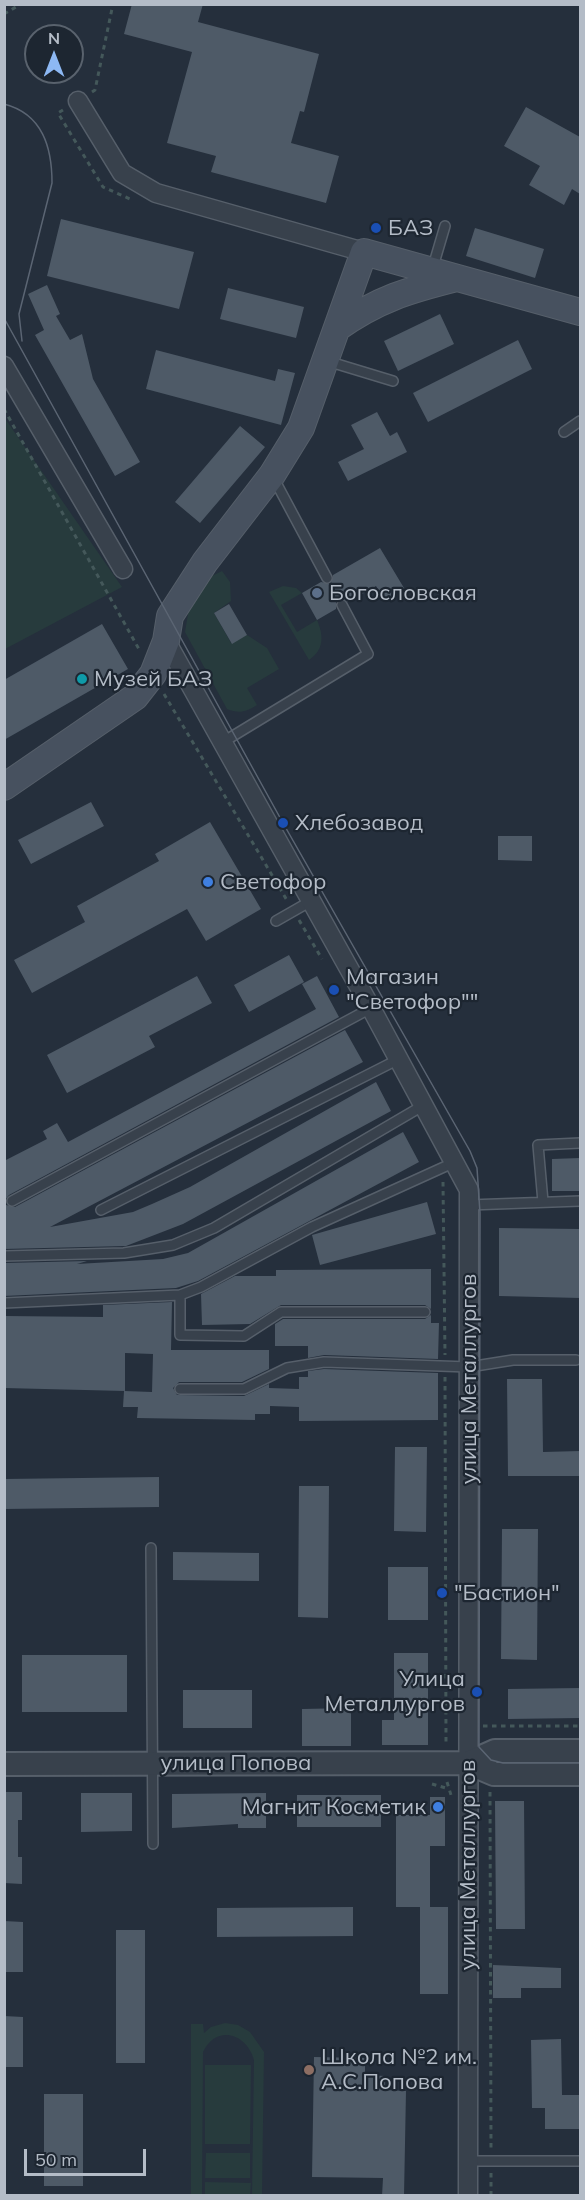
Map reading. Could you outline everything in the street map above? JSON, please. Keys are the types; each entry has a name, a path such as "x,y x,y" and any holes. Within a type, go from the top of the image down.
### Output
{"main road":[{"path":"4,787 135,697 153,674 166,641 170,616 205,562 272,475 301,428 364,252 580,312"},
{"path":"337,328 367,307 413,289 458,278"}],"street":[{"path":"78,101 122,173 156,194 364,252"},
{"path":"4,366 123,569"},
{"name":"улица Металлургов","path":"166,641 424,1105 449,1164 469,1190 469,1726 457,1763 461,1797 468,2196"},
{"name":"улица Попова","path":"495,1777 580,1751"},
{"name":"улица Попова","path":"4,1764 457,1763 495,1777 580,1774"}],"lane":[{"path":"432,270 445,226"},
{"path":"325,360 393,381"},
{"path":"564,432 580,421"},
{"path":"272,475 327,578"},
{"path":"223,742 368,654 342,605"},
{"path":"276,921 311,901"},
{"path":"12,1202 371,1008"},
{"path":"101,1210 399,1059"},
{"path":"4,1256 124,1253 173,1245 214,1228 424,1105"},
{"path":"543,1202 538,1145 580,1143"},
{"path":"4,1303 180,1295 201,1287 312,1227 449,1164"},
{"path":"469,1205 580,1201"},
{"path":"180,1295 180,1335 244,1336 281,1312 425,1312"},
{"path":"180,1389 244,1389 287,1368 324,1362 469,1367 513,1360 576,1360"},
{"path":"151,1548 153,1844"},
{"path":"468,2161 580,2161"}],"path":[{"path":"4,14 21,4"},
{"path":"4,409 153,674 328,968"},
{"path":"447,1788 457,1763 446,1726 446,1366 449,1164"},
{"path":"446,1726 580,1726"},
{"path":"491,2196 495,1726"},
{"path":"461,1797 495,1777"},
{"path":"422,1784 447,1788 461,1797"},
{"path":"447,1788 461,1797"}],"green space":[{"path":"4,417 122,587 5,649 4,649"},
{"path":"222,571 230,582 231,601 214,613 231,643 247,635 267,648 279,669 247,688 257,705 242,712 227,709 185,632 189,608 210,577"},
{"path":"283,586 296,588 302,593 281,605 297,632 317,620 322,637 320,647 309,660 269,592"},
{"path":"225,2023 238,2025 250,2032 264,2052 262,2195 252,2195 254,2060 245,2043 231,2035 223,2035 209,2043 203,2052 202,2195 191,2195 191,2024 203,2024 204,2033 211,2027"},
{"path":"205,2065 251,2065 250,2144 205,2144"},
{"path":"206,2153 250,2153 250,2178 205,2178"},
{"path":"205,2182 251,2183 250,2195 205,2195"}],"building":[{"path":"132,4 203,4 198,22 319,54 304,112 300,111 291,143 339,156 326,203 211,172 216,156 167,143 192,52 124,34"},
{"path":"526,107 580,137 580,194 572,189 564,205 529,185 540,166 504,146"},
{"path":"61,219 194,252 179,309 47,276"},
{"path":"475,228 544,249 535,278 466,256"},
{"path":"47,285 60,314 56,316 70,340 82,334 93,379 140,462 115,476 35,335 44,330 28,294"},
{"path":"228,288 304,307 296,338 220,319"},
{"path":"440,314 454,344 398,371 384,341"},
{"path":"518,340 532,369 428,422 413,393"},
{"path":"156,350 275,381 278,369 295,373 281,425 146,389"},
{"path":"377,412 390,436 397,432 407,452 348,481 338,462 364,449 351,425"},
{"path":"240,426 265,447 200,523 175,502"},
{"path":"380,548 404,588 384,600 376,586 348,602 339,599 336,602 336,609 317,620 302,593 321,582 331,584 333,575"},
{"path":"229,604 247,635 232,644 214,613"},
{"path":"102,624 128,669 4,740 4,680"},
{"path":"91,802 104,826 31,864 18,840"},
{"path":"210,822 261,909 206,941 187,909 32,993 14,960 85,922 77,906 159,861 155,854"},
{"path":"498,836 532,836 532,861 498,860"},
{"path":"289,955 304,982 249,1012 234,985"},
{"path":"197,976 212,1003 149,1036 155,1047 67,1093 47,1055"},
{"path":"317,976 339,1017 9,1195 5,1200 6,1205 15,1207 345,1030 363,1062 50,1227 133,1212 152,1204 190,1187 376,1082 391,1111 183,1224 126,1246 4,1249 4,1161 47,1139 43,1131 57,1123 68,1142 316,1009 302,984"},
{"path":"403,1132 419,1162 198,1281 176,1288 4,1296 4,1263 87,1261 77,1264 163,1259 188,1253"},
{"path":"580,1158 580,1191 552,1191 552,1159"},
{"path":"427,1202 436,1234 320,1265 312,1235"},
{"path":"499,1228 580,1229 580,1298 499,1296"},
{"path":"431,1269 431,1309 425,1305 281,1305 250,1324 202,1325 201,1294 235,1276 276,1276 276,1270"},
{"path":"172,1302 171,1350 269,1350 269,1369 242,1382 179,1382 173,1388 177,1395 244,1396 269,1384 269,1388 299,1389 299,1377 308,1377 308,1371 324,1369 438,1373 438,1420 299,1421 299,1407 270,1406 270,1414 255,1414 255,1420 137,1418 138,1407 123,1407 124,1391 152,1392 153,1354 125,1353 125,1391 4,1388 4,1316 103,1317 103,1305"},
{"path":"431,1315 431,1323 439,1323 438,1359 324,1355 308,1358 308,1346 275,1346 275,1324 283,1319 425,1319"},
{"path":"507,1379 542,1379 543,1452 580,1451 580,1476 508,1476"},
{"path":"395,1447 427,1447 426,1532 394,1531"},
{"path":"159,1477 159,1507 4,1509 4,1479"},
{"path":"299,1486 329,1486 328,1618 298,1617"},
{"path":"502,1529 538,1529 537,1660 501,1659"},
{"path":"173,1552 259,1553 259,1581 173,1580"},
{"path":"388,1567 428,1567 428,1620 388,1620"},
{"path":"394,1653 428,1653 428,1745 382,1745 382,1720 394,1720"},
{"path":"22,1655 127,1655 127,1712 22,1712"},
{"path":"580,1688 580,1718 508,1719 508,1689"},
{"path":"183,1690 252,1690 252,1728 183,1728"},
{"path":"351,1708 351,1746 302,1746 302,1709"},
{"path":"4,1792 22,1792 22,1820 18,1820 18,1857 22,1857 22,1884 4,1883"},
{"path":"81,1793 132,1793 132,1831 81,1832"},
{"path":"266,1793 266,1828 238,1828 238,1824 172,1828 172,1794"},
{"path":"297,1795 381,1795 381,1827 297,1827"},
{"path":"430,1797 445,1797 445,1846 430,1846 430,1907 448,1907 448,1994 420,1994 420,1907 396,1907 396,1815 430,1815"},
{"path":"495,1801 524,1801 525,1929 496,1929"},
{"path":"353,1907 353,1936 217,1937 217,1908"},
{"path":"4,1921 23,1922 23,1972 4,1972"},
{"path":"116,1930 145,1930 145,2063 116,2063"},
{"path":"493,1965 561,1968 561,1988 521,1988 521,1998 493,1998"},
{"path":"4,2016 23,2017 23,2067 4,2067"},
{"path":"561,2039 562,2095 580,2095 580,2129 545,2129 545,2108 532,2108 531,2040"},
{"path":"314,2057 365,2058 365,2075 385,2076 385,2090 406,2091 404,2196 382,2196 383,2178 312,2177"},
{"path":"44,2094 83,2094 83,2186 44,2186"}],"tram line":[{"path":"4,104 17,109 36,124 47,145 52,170 52,183 19,314 22,341"},
{"path":"4,318 283,823 470,1151 477,1168 480,1213 479,1747 491,1760 503,1763 580,1763"}],"place":[{"name":"БАЗ","path":"376,228"},
{"name":"Богословская","path":"317,593"},
{"name":"Музей БАЗ","path":"82,679"},
{"name":"Хлебозавод","path":"283,823"},
{"name":"Светофор","path":"208,882"},
{"name":"Магазин \"Светофор\"\"","path":"334,990"},
{"name":"\"Бастион\"","path":"442,1593"},
{"name":"Улица Металлургов","path":"477,1692"},
{"name":"Магнит Косметик","path":"438,1807"},
{"name":"Школа №2 им. А.С.Попова","path":"309,2070"}]}
